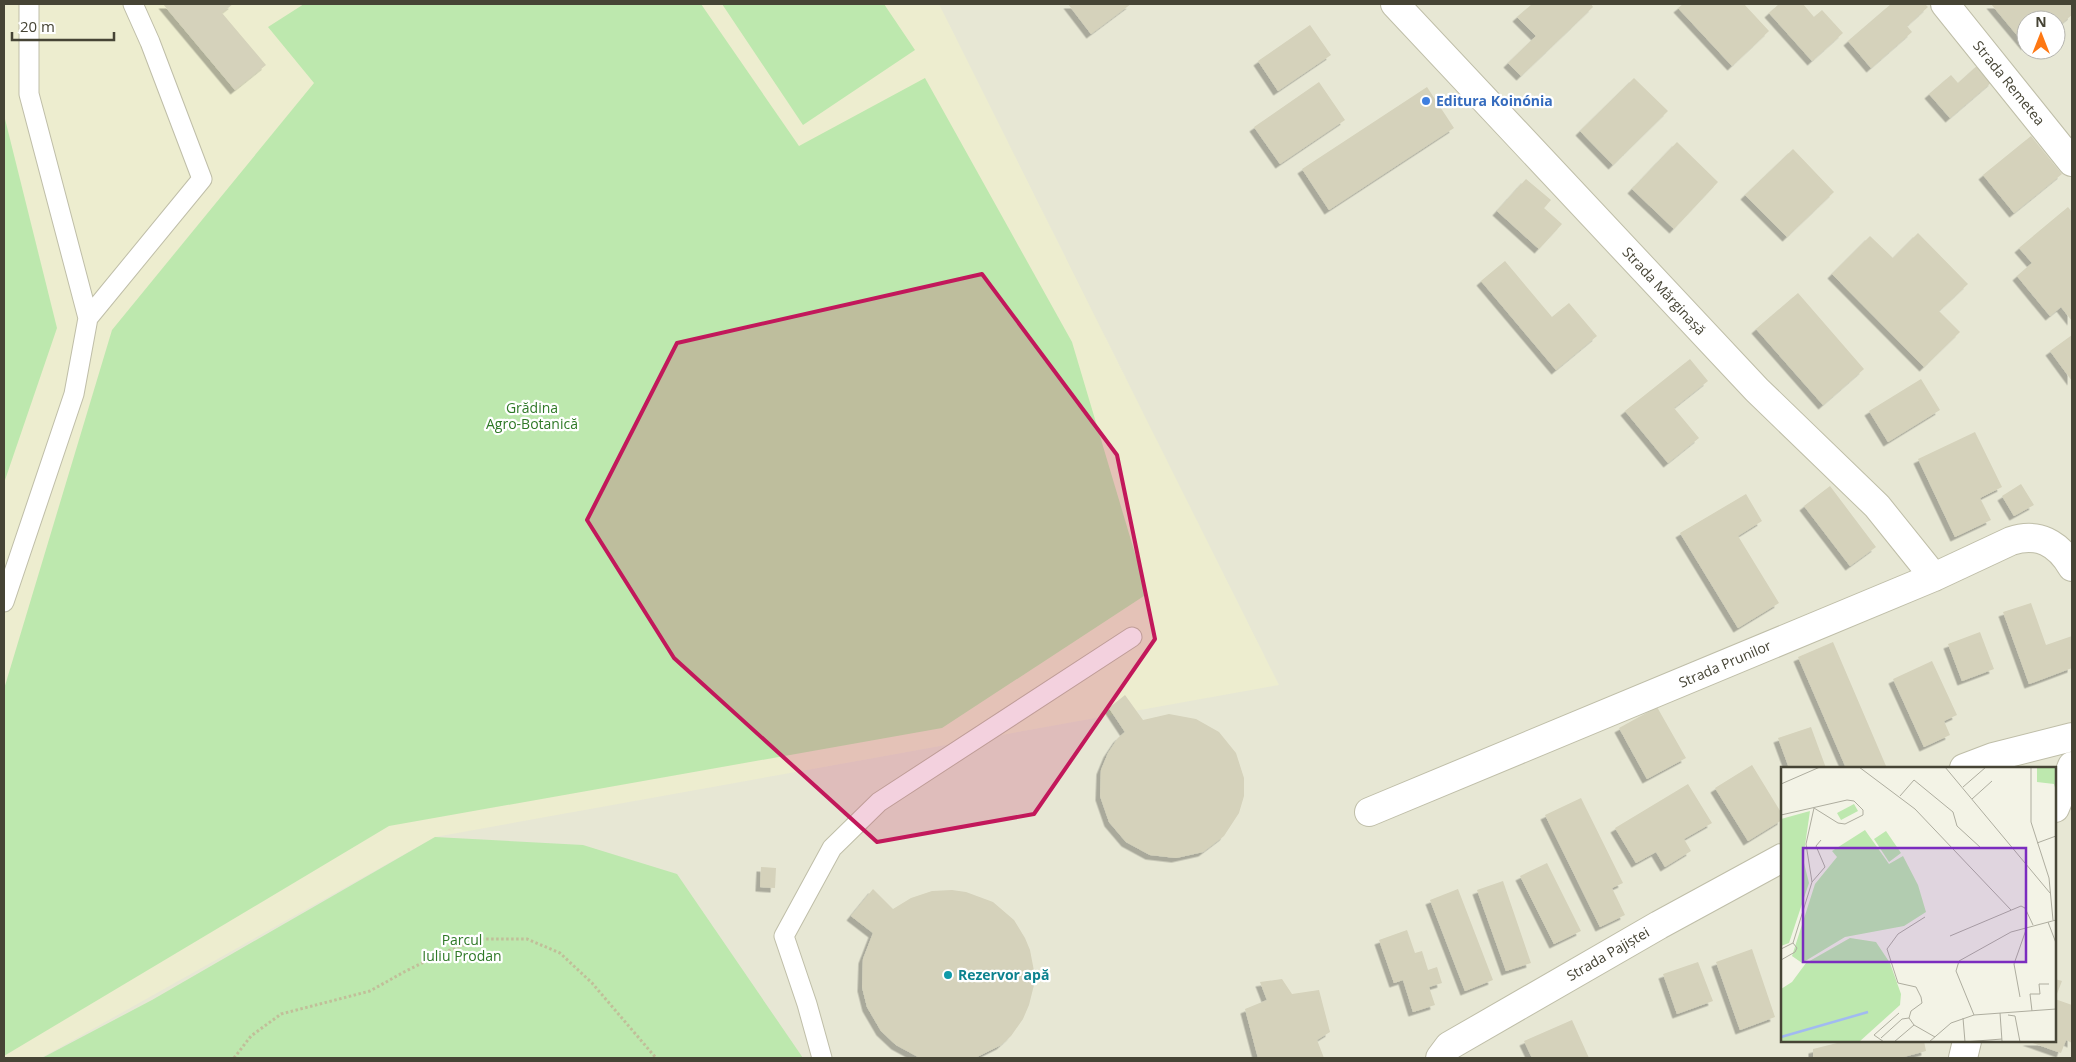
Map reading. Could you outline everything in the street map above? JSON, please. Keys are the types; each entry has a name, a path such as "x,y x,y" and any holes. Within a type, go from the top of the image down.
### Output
{"street":[{"name":"Strada Mărginașă","path":"1395,4 1758,390 1876,506 1934,576"},
{"name":"Strada Remetea","path":"1945,4 2072,162"},
{"name":"Strada Prunilor","path":"1368,812 1934,576 2024,536 2040,538 2053,545 2065,554 2072,567"},
{"path":"1967,767 1993,757 2072,737"},
{"path":"2056,806 2072,766"},
{"name":"Strada Pajiștei","path":"1440,1058 1449,1046 1651,930 1781,859"},
{"path":"1964,1058 1967,1042"}],"lane":[{"path":"4,602 74,394 88,318 29,94 29,4"},
{"path":"88,318 202,179 150,42 133,4"},
{"path":"822,1058 808,1004 784,936 832,848 879,802 1132,637"}],"path":[{"path":"234,1058 251,1036 281,1014 370,991 440,954 480,939 527,939 560,953 592,983 656,1058"}],"highlighted area":[{"path":"982,274 1117,455 1155,639 1034,814 877,842 674,658 587,520 677,343"}],"shaded area":[{"path":"4,4 2072,4 2072,1058 4,1058"},
{"name":"Grădina Agro-Botanică","path":"4,4 939,4 1279,685 435,837 41,1058 4,1058"}],"green space":[{"name":"Grădina Agro-Botanică","path":"304,4 701,4 799,146 925,78 1072,342 1147,594 942,728 389,826 4,1056 4,689 112,330 314,83 268,27"},
{"path":"722,4 884,4 915,50 803,125"},
{"path":"4,115 57,328 4,483"},
{"name":"Parcul Iuliu Prodan","path":"435,837 583,845 677,874 803,1058 42,1058 152,1000"}],"building":[{"path":"163,4 233,4 222,13 266,65 235,90"},
{"path":"1068,4 1131,4 1091,34"},
{"path":"1532,4 1591,4 1593,7 1521,76 1508,63 1536,36 1517,17"},
{"path":"1683,4 1744,4 1769,31 1732,66 1678,8"},
{"path":"1779,4 1803,4 1814,17 1822,10 1843,33 1812,61 1769,13"},
{"path":"1891,4 1925,4 1928,7 1907,26 1912,32 1871,68 1848,41"},
{"path":"1991,4 2072,4 2072,15 2066,20 2066,10 2016,10 2016,34"},
{"path":"1310,25 1331,55 1278,91 1258,61"},
{"path":"1979,64 1993,81 1950,118 1929,94 1951,75 1958,83"},
{"path":"1634,78 1668,111 1613,165 1580,131"},
{"path":"1319,82 1345,120 1280,164 1254,127"},
{"path":"1427,87 1454,128 1329,210 1302,169"},
{"path":"2031,136 2062,174 2014,213 1983,175"},
{"path":"1677,142 1718,182 1674,229 1632,189"},
{"path":"1793,149 1834,192 1787,237 1745,195"},
{"path":"1526,179 1551,200 1544,208 1562,224 1539,249 1497,211"},
{"path":"2068,207 2072,212 2072,321 2061,307 2050,316 2017,276 2032,263 2019,248"},
{"path":"1918,233 1968,284 1939,311 1960,332 1924,367 1832,274 1870,236 1893,258"},
{"path":"1505,261 1552,317 1569,303 1597,336 1556,370 1481,281"},
{"path":"1798,293 1864,369 1823,405 1756,329"},
{"path":"2072,335 2072,381 2050,351"},
{"path":"1690,359 1708,381 1674,408 1699,438 1668,463 1625,411"},
{"path":"1921,379 1940,410 1888,442 1869,411"},
{"path":"1975,432 2002,487 1980,498 1991,520 1955,537 1918,459"},
{"path":"2021,484 2034,505 2014,516 2002,496"},
{"path":"1830,486 1876,547 1850,566 1804,506"},
{"path":"1746,494 1762,521 1738,536 1779,603 1738,628 1680,533"},
{"path":"2031,603 2046,645 2072,636 2072,668 2029,684 2003,612"},
{"path":"1980,632 1994,669 1962,681 1948,644"},
{"path":"1833,642 1886,766 1846,767 1798,657"},
{"path":"1932,661 1957,715 1944,721 1950,735 1924,747 1893,679"},
{"path":"1125,695 1143,720 1169,714 1196,719 1219,732 1236,753 1244,778 1244,796 1239,813 1224,836 1203,852 1176,858 1150,855 1126,842 1109,822 1100,796 1101,770 1108,753 1118,738 1125,732 1109,708"},
{"path":"1657,707 1686,758 1647,779 1619,728"},
{"path":"1811,727 1826,767 1789,767 1778,738"},
{"path":"1752,765 1781,812 1781,821 1748,841 1715,788"},
{"path":"1688,784 1712,823 1684,839 1691,851 1665,867 1656,852 1636,863 1615,828"},
{"path":"1581,798 1623,883 1612,888 1625,915 1600,927 1545,815"},
{"path":"1547,863 1581,931 1554,944 1520,876"},
{"path":"761,867 776,868 775,888 760,887"},
{"path":"1503,881 1531,963 1506,971 1477,890"},
{"name":"Rezervor apă","path":"873,889 893,909 911,898 932,891 952,890 966,892 993,902 1014,920 1030,950 1034,971 1034,985 1023,1019 1011,1036 1001,1045 975,1058 920,1058 896,1045 881,1031 867,1007 862,987 863,959 873,933 851,916"},
{"path":"1458,889 1493,980 1465,991 1430,900"},
{"path":"1407,930 1415,953 1422,951 1428,970 1437,967 1442,983 1429,987 1435,1005 1413,1012 1403,980 1394,983 1379,940"},
{"path":"1752,949 1775,1017 1740,1030 1716,962"},
{"path":"1698,962 1713,1001 1677,1014 1663,974"},
{"path":"1282,979 1292,994 1319,990 1330,1032 1317,1040 1324,1058 1258,1058 1245,1009 1267,1000 1260,982"},
{"path":"2056,979 2062,981 2056,996"},
{"path":"2056,999 2072,1005 2072,1043 2066,1040 2061,1053 2030,1042 2056,1042"},
{"path":"1572,1020 1589,1058 1532,1058 1524,1041"},
{"path":"1841,1042 1924,1042 1926,1051 1900,1058 1813,1058 1813,1049"}],"place":[{"name":"Editura Koinónia","path":"1426,101"},
{"name":"Rezervor apă","path":"948,975"}]}
